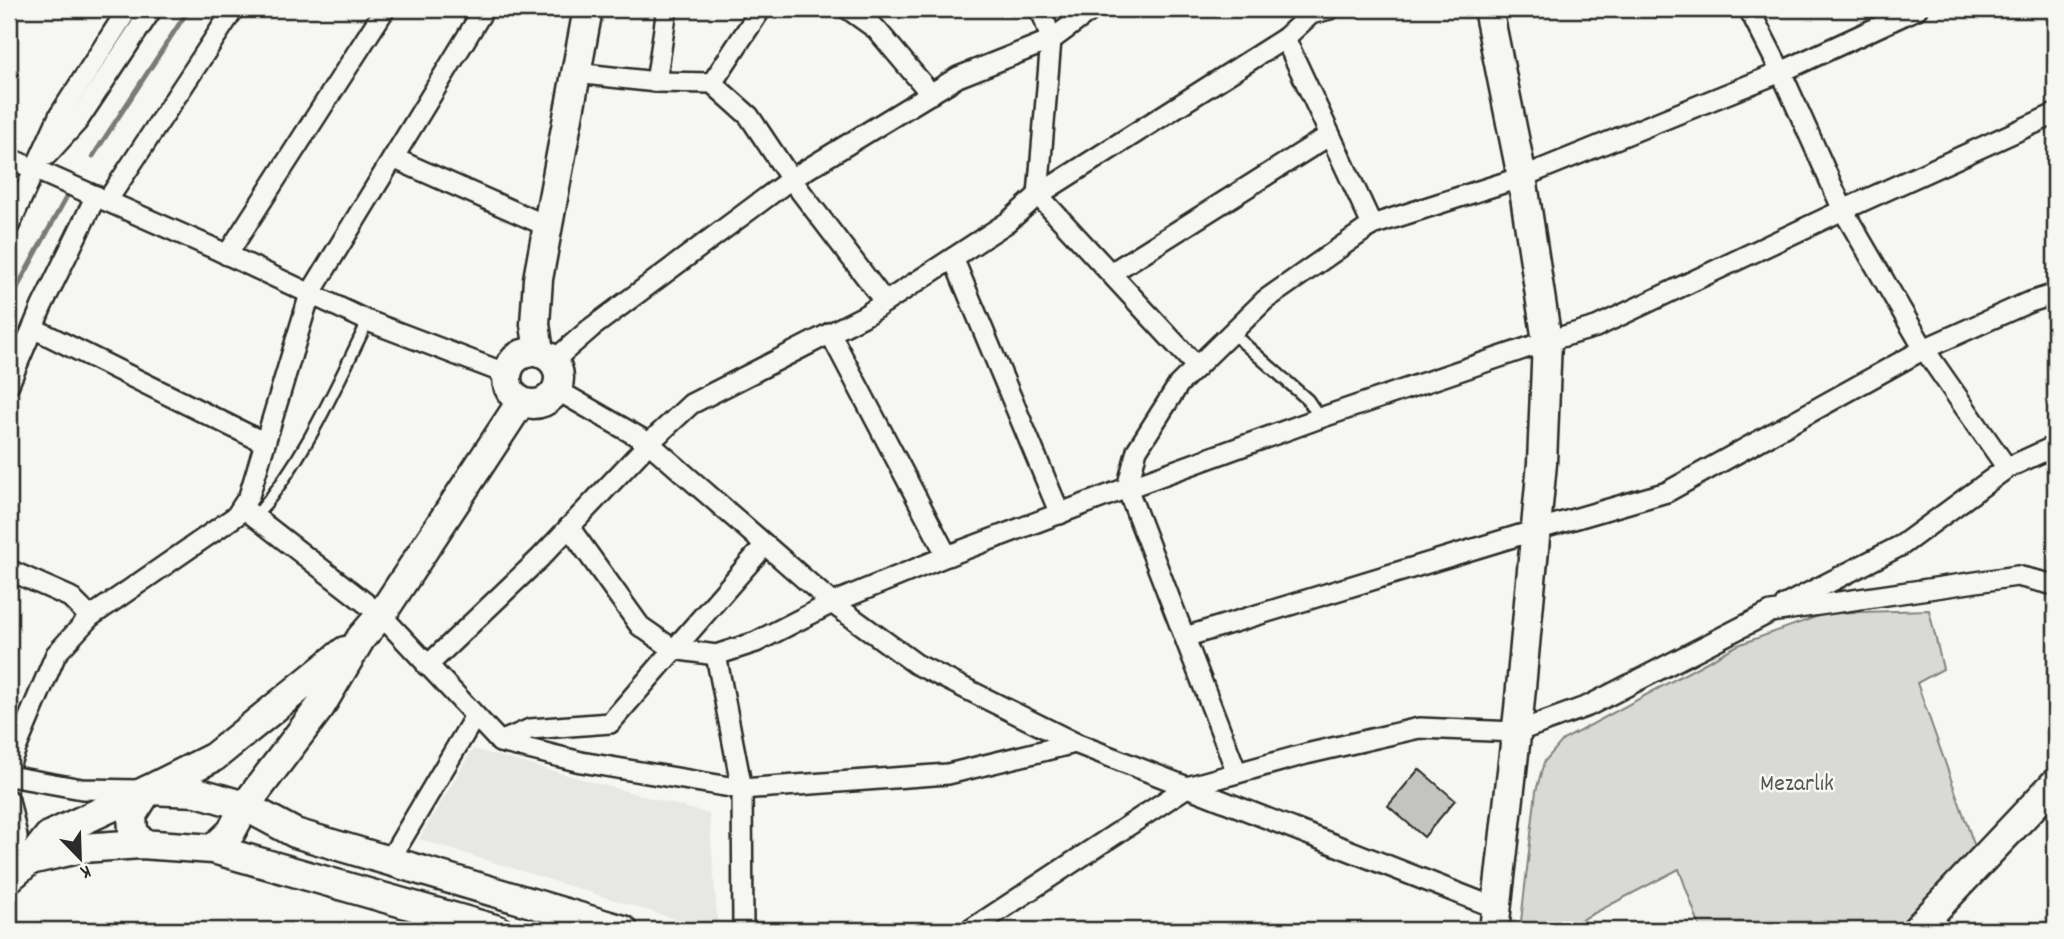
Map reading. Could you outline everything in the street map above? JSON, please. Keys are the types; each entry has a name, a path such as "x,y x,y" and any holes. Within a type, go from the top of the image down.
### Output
{"street":[{"path":"9,226 59,117 128,9"},
{"path":"34,168 77,122 152,9"},
{"path":"9,384 33,328 102,198 234,9"},
{"path":"227,255 385,9"},
{"path":"249,512 249,496 310,294 484,9"},
{"path":"588,9 538,279 535,324 546,356 559,375 557,390 538,404 521,402 509,390 506,374 514,359 530,351 546,356 592,328 791,179 958,77 1051,40 1093,9"},
{"path":"656,82 667,9"},
{"path":"712,83 761,9"},
{"path":"848,9 876,29 931,94"},
{"path":"1036,9 1043,15 1051,40 1038,195 1197,367"},
{"path":"427,666 691,404 885,302 1008,222 1038,195 1285,38 1309,11 1330,9"},
{"path":"557,390 649,443 832,603 916,664 1075,743 1187,787 1495,919 1536,530 1547,341 1522,177 1488,9"},
{"path":"1749,9 1781,72 1843,210 1924,349 2007,468"},
{"path":"1237,773 1127,488 1137,450 1179,384 1265,300 1372,225 1522,177 1781,72 1906,11"},
{"path":"1285,38 1372,225"},
{"path":"576,73 656,82 712,83 749,116 791,179 885,302"},
{"path":"569,527 640,626 673,649 716,655 756,642 832,603 947,556 1127,488 1320,418 1596,327 1843,210 2055,114"},
{"path":"1111,273 1330,135"},
{"path":"9,158 368,321 506,374"},
{"path":"393,158 547,226"},
{"path":"953,258 1060,514"},
{"path":"1185,638 1667,492 1924,349 2027,303 2055,294"},
{"path":"33,328 265,443"},
{"path":"830,333 947,556"},
{"path":"214,849 231,832 245,806 320,708 361,639 381,615 521,402"},
{"path":"970,930 1187,787 1306,754 1419,728 1516,732 1588,706 1902,545 2007,468 2055,446"},
{"path":"249,512 381,615 500,742 582,762 741,789 948,774 1075,743"},
{"path":"9,765 56,654 90,617 236,516 249,512"},
{"path":"500,742 530,729 610,723 765,545"},
{"path":"9,570 70,597 90,617"},
{"path":"1770,612 2017,576 2055,585"},
{"path":"16,871 49,835 214,757 361,639"},
{"path":"716,655 741,789 743,930"},
{"path":"389,861 475,716"},
{"path":"9,776 82,789 197,792 245,806 295,832 623,930"},
{"path":"1916,930 2055,783"},
{"path":"141,844 133,830 132,815 148,790"},
{"path":"9,800 17,836 16,871"},
{"path":"16,871 82,848 141,844 214,849 498,930"}],"lane":[{"path":"249,512 274,495 312,435 368,321"},
{"path":"1232,333 1308,400 1320,418"}],"shaded area":[{"path":"473,749 709,814 718,930 710,930 419,839"}],"green space":[{"name":"Mezarlık","path":"1929,610 1943,669 1917,683 1976,850 1901,930 1701,930 1679,869 1562,930 1520,930 1536,791 1544,762 1563,740 1738,645 1827,613"}],"building":[{"path":"1419,769 1455,800 1424,837 1388,806"}],"waterway":[{"path":"93,156 189,9"},
{"path":"9,311 19,284 68,194"}]}
